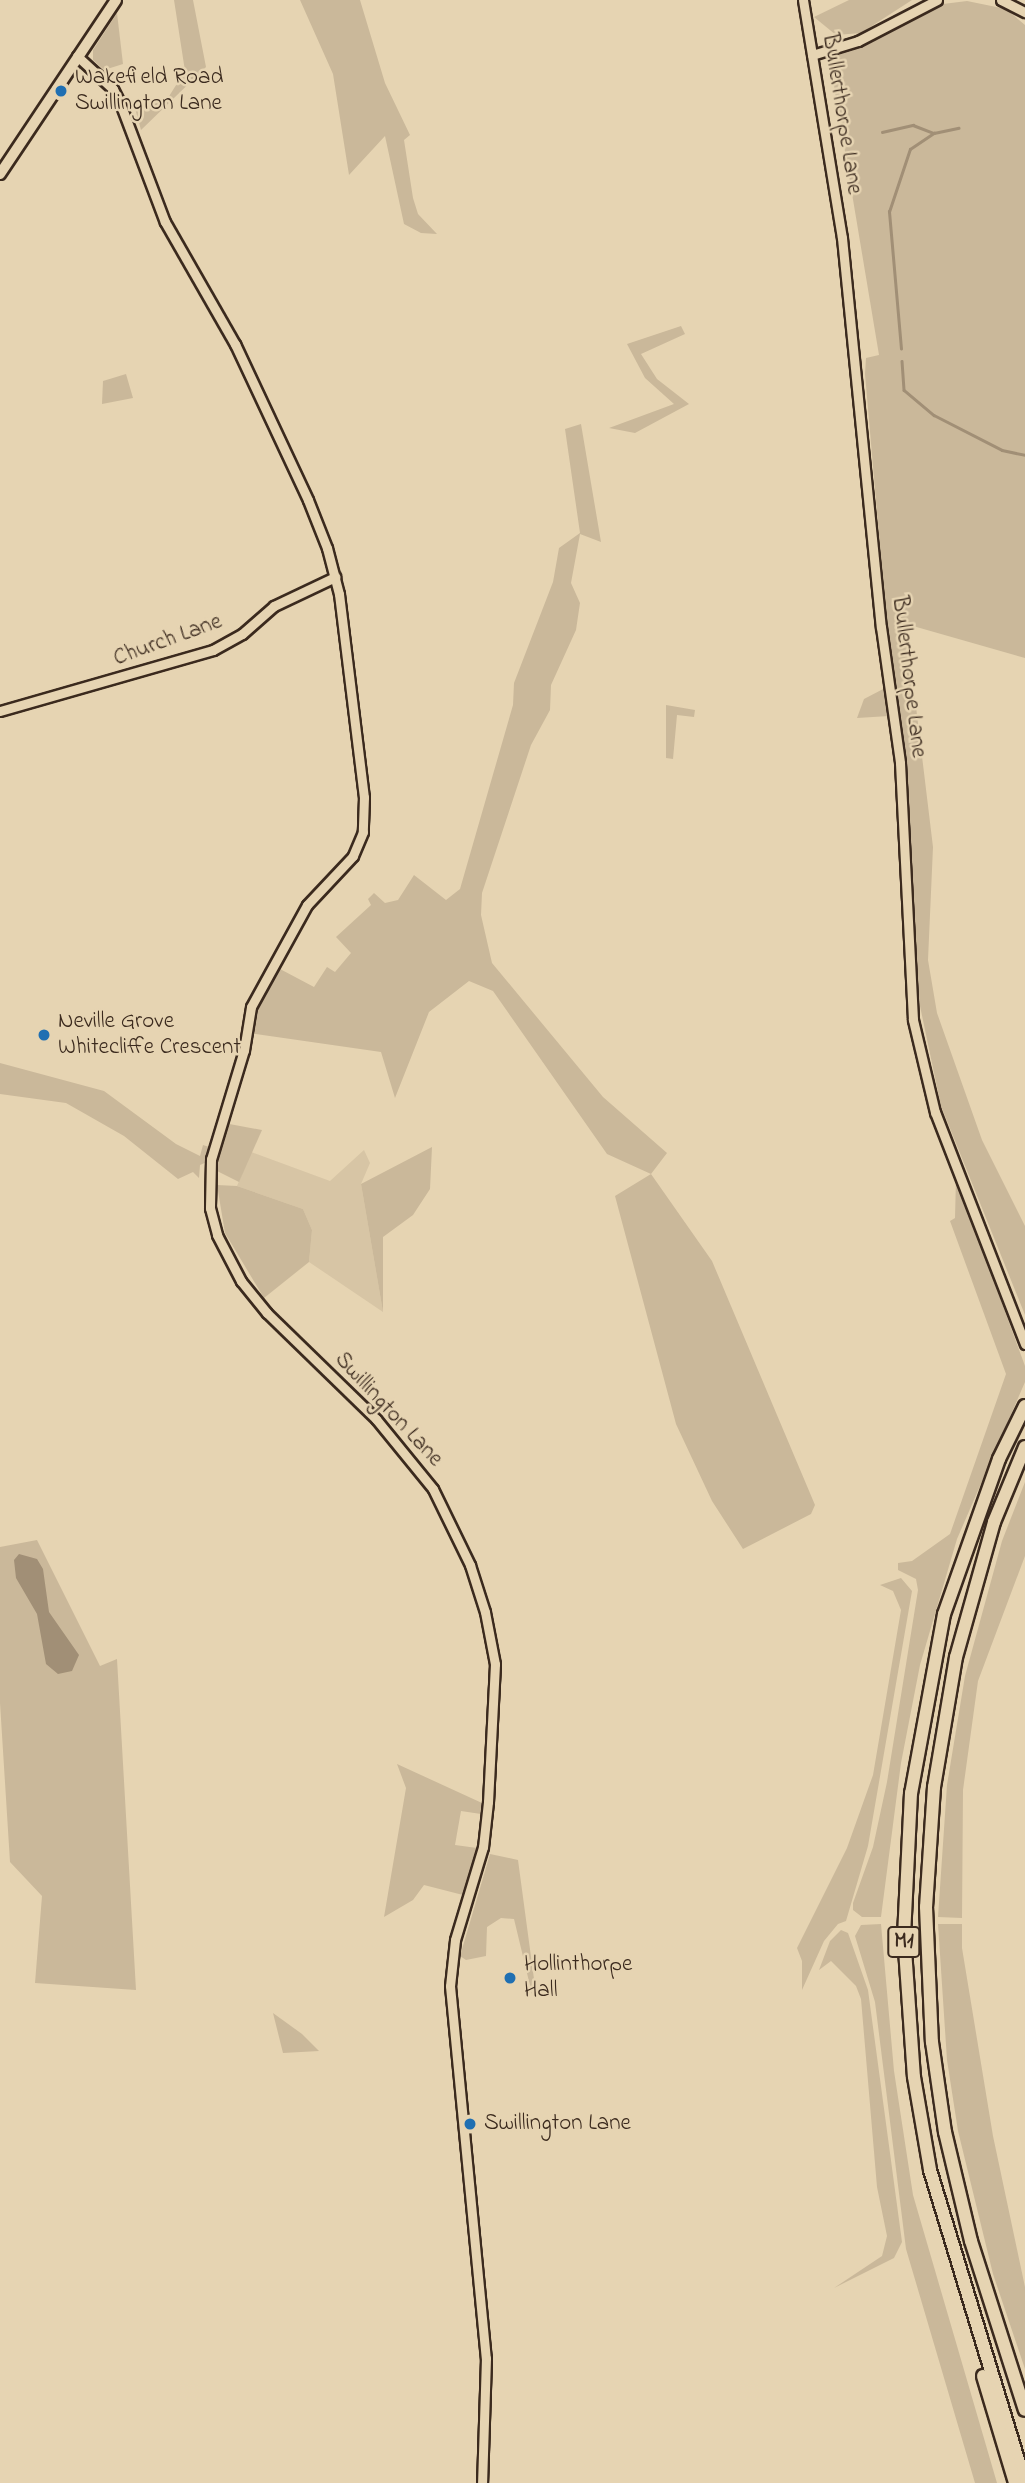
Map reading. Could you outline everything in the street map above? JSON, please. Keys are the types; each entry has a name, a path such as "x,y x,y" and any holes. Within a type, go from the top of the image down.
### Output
{"highway":[{"name":"M1","path":"1015,2483 949,2243 922,2127 908,2016 904,1904 911,1793 944,1614 999,1459 1025,1406"},
{"name":"M1","path":"1025,1447 994,1522 956,1657 934,1787 926,1907 932,2042 945,2132 971,2241 1025,2410"},
{"name":"M1","path":"949,2243 1025,2482"}],"main road":[{"path":"0,174 116,0"}],"street":[{"name":"Bullerthorpe Lane","path":"803,0 842,238 880,614 900,763 913,1020 935,1112 1024,1342"},
{"path":"812,55 858,41 937,0"},
{"path":"1001,0 1025,12"},
{"name":"Swillington Lane","path":"77,57 113,89 120,103 165,222 234,344 308,500 335,577 364,797 363,832 353,856 307,905 256,995 240,1062 226,1096 208,1182 217,1235 241,1281 267,1313 368,1410 433,1489 470,1565 495,1664 495,1715 483,1847 455,1940 450,1986 486,2358 482,2483"},
{"name":"Church Lane","path":"0,711 213,650 242,634 274,606 335,577"}],"shaded area":[{"path":"174,0 193,0 206,67 141,130 135,108 166,101 185,71"},
{"path":"300,0 360,0 385,83 410,135 404,140 418,214 437,234 421,233 404,224 385,136 349,175 333,74"},
{"path":"849,0 912,0 861,33 836,35 814,17"},
{"path":"967,1 1006,9 1025,25 1025,658 906,624 933,847 928,960 937,1013 982,1140 1025,1226 1025,1315 941,1106 916,987 903,741 886,616 865,374 866,358 879,355 829,56 863,45 943,4"},
{"path":"117,13 123,64 104,70 93,60 93,50"},
{"path":"681,326 685,334 641,354 657,379 689,404 635,433 609,428 674,404 645,378 627,344"},
{"path":"126,374 133,398 102,404 103,381"},
{"path":"581,424 601,542 580,534 571,583 580,603 576,630 551,685 550,710 531,745 482,893 481,915 492,963 603,1097 667,1153 651,1174 607,1154 493,991 469,981 429,1012 395,1098 381,1052 249,1033 257,1004 280,969 314,987 327,967 335,972 351,953 336,937 371,905 368,899 374,893 385,903 398,900 414,875 446,900 460,889 513,705 514,683 553,582 559,548 580,533 565,429"},
{"path":"887,687 889,716 857,718 864,699"},
{"path":"666,705 695,710 694,717 677,715 673,759 666,758"},
{"path":"0,1063 104,1091 176,1144 200,1156 203,1145 209,1147 209,1161 200,1165 199,1178 193,1172 178,1179 124,1136 66,1103 0,1094"},
{"path":"224,1123 262,1130 239,1182 215,1170"},
{"path":"432,1147 430,1189 413,1215 383,1237 383,1312 361,1184"},
{"path":"364,1150 370,1163 361,1184 383,1312 309,1262 312,1230 303,1209 237,1186 251,1152 330,1181"},
{"path":"651,1174 712,1261 815,1505 811,1514 743,1549 712,1501 676,1424 615,1196"},
{"path":"956,1178 1025,1366 1025,1382 957,1539 920,1665 901,1763 881,1917 862,1917 853,1910 853,1903 873,1847 887,1782 918,1590 916,1579 898,1570 898,1563 912,1561 950,1534 1006,1374 950,1221 955,1218"},
{"path":"217,1185 237,1186 303,1209 312,1230 309,1262 264,1298 225,1233"},
{"path":"1025,1482 1025,1556 978,1681 963,1790 962,1918 938,1917 947,1785 965,1676 1002,1541"},
{"path":"37,1540 100,1666 117,1659 136,1990 35,1983 42,1896 10,1862 0,1703 0,1547"},
{"path":"19,1554 37,1559 43,1569 49,1612 79,1655 72,1671 58,1674 46,1664 37,1614 16,1578 14,1560"},
{"path":"901,1578 912,1591 868,1846 846,1921 838,1924 824,1941 802,1990 802,1961 797,1948 847,1848 873,1775 901,1610 893,1591 880,1585"},
{"path":"397,1764 482,1803 481,1814 461,1811 455,1845 477,1848 463,1895 424,1885 413,1900 384,1917 406,1788"},
{"path":"490,1854 518,1860 536,1994 532,1994 514,1919 501,1918 487,1927 486,1956 466,1960 460,1956"},
{"path":"881,1924 894,2071 913,2195 997,2483 975,2483 906,2249 875,2002 855,1936 861,1925"},
{"path":"938,1924 962,1924 962,1948 993,2136 1025,2287 1025,2369 993,2274 958,2131 947,2060"},
{"path":"841,1930 848,1933 868,1990 902,2242 894,2258 834,2288 882,2256 887,2236 877,2187 861,1999 856,1986 831,1961 819,1970 830,1941"},
{"path":"273,2013 302,2034 319,2051 283,2053"}],"waterway":[{"path":"882,132 913,125 934,133"},
{"path":"901,349 889,212 910,149 934,133 958,128"},
{"path":"902,361 904,390 934,415 1002,450 1025,455"}],"place":[{"name":"Wakefield Road Swillington Lane","path":"61,91"},
{"name":"Neville Grove Whitecliffe Crescent","path":"44,1035"},
{"name":"Hollinthorpe Hall","path":"510,1978"},
{"name":"Swillington Lane","path":"470,2124"}]}
